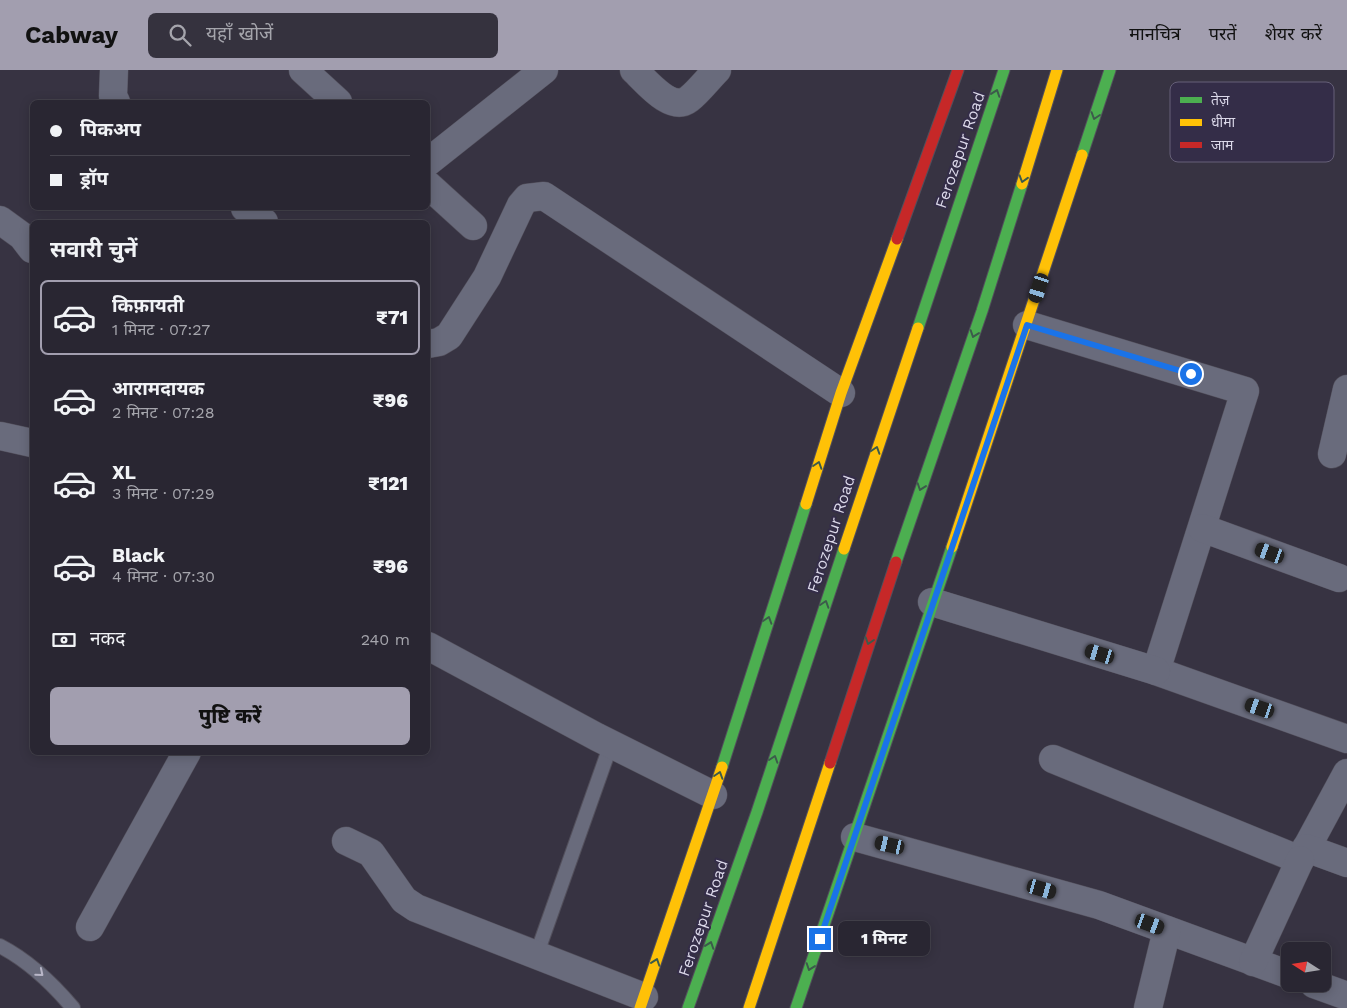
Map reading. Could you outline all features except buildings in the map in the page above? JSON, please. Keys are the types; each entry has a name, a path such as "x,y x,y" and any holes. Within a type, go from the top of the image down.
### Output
{"main road":[{"name":"Ferozepur Road","path":"688,1008 757,812 1004,70"},
{"path":"749,1008 884,597 982,311 1057,70"},
{"path":"796,1008 1027,325 1110,70"},
{"path":"642,1002 713,794 841,393 956,71"}],"street":[{"path":"114,70 113,96 115,100"},
{"path":"303,70 336,100"},
{"path":"430,160 544,70"},
{"path":"634,70 664,97 677,102 688,100 716,70"},
{"path":"430,187 473,226"},
{"path":"430,344 439,342 449,336 487,277 521,205 527,198 544,196 841,393"},
{"path":"248,210 261,220"},
{"path":"0,220 22,236 30,246"},
{"path":"1027,325 1245,391 1156,671"},
{"path":"1332,454 1347,390"},
{"path":"0,436 30,443"},
{"path":"1202,528 1339,578"},
{"path":"932,602 1156,671 1347,739"},
{"path":"430,647 611,744 713,794"},
{"path":"90,927 185,755"},
{"path":"1053,759 1303,854 1347,863"},
{"path":"1253,962 1303,854 1347,772"},
{"path":"855,836 1098,905 1281,972"},
{"path":"346,841 371,853 404,900 416,908 536,956 642,1002"},
{"path":"1148,1008 1167,930"},
{"path":"1331,990 1347,996"}],"lane":[{"path":"536,956 611,744"},
{"path":"0,946 29,964 54,985 73,1008"}],"traffic: fast":[{"path":"918,328 1004,70"},
{"path":"1082,155 1110,70"},
{"path":"896,562 982,311 1022,184"},
{"path":"722,767 806,504"},
{"path":"796,1008 952,547"},
{"path":"688,1008 757,812 844,549"}],"traffic: slow":[{"path":"1022,184 1057,70"},
{"path":"952,547 1082,155"},
{"path":"806,504 841,393 897,239"},
{"path":"844,549 918,328"},
{"path":"749,1008 830,763"},
{"path":"640,1008 722,767"}],"traffic: jam":[{"path":"897,239 958,70"},
{"path":"830,763 896,562"}],"route":[{"path":"820,939 932,602 1027,325 1191,374"}]}
